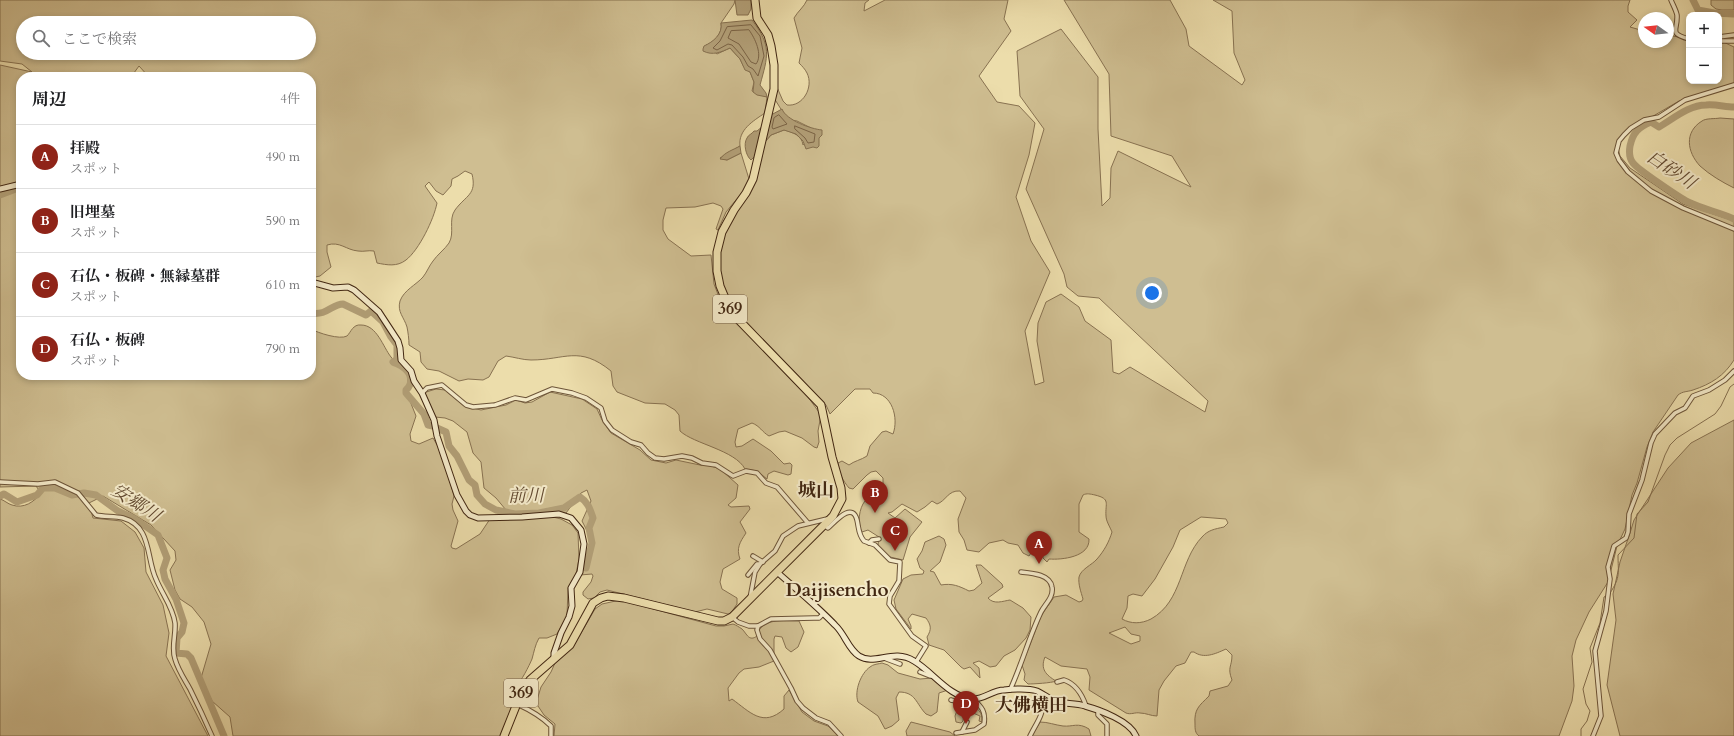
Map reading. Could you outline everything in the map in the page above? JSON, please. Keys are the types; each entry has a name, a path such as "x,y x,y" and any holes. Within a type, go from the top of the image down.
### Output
{"highway":[{"name":"369","path":"504,736 516,704 530,680 570,646 594,603 601,598 608,596 624,598 718,621 724,621 732,617 749,601 824,526 833,516 842,499 841,488 832,457 821,406 731,312 720,286 717,271 717,252 722,232 734,210 748,190 753,179 774,89 772,46 768,35 757,18 755,0"}],"main road":[{"path":"0,189 16,185"},
{"path":"316,283 333,288 348,287 354,290 379,312 398,341 401,360 411,371 414,381 422,393 434,420 437,436 458,495 466,511 470,515 478,518 559,514 571,518 581,530 584,544 580,572 570,588 572,606 570,617 561,633 554,653 554,659"},
{"path":"777,572 836,625 858,656 871,660 900,655 916,662 951,690 964,697 972,699 980,699 1001,690 1034,690 1059,702 1086,706 1098,711 1128,725 1136,736"}],"street":[{"path":"1671,0 1677,14 1675,27 1677,34 1680,37 1686,38"},
{"path":"1722,37 1734,35"},
{"path":"1722,40 1734,41"},
{"path":"1734,85 1685,100 1659,117 1644,120 1631,128 1624,135 1619,141 1616,153 1619,160 1628,172 1651,191 1683,208 1734,229"},
{"path":"1593,736 1601,716 1595,651 1604,625 1610,579 1608,566 1614,546 1626,538 1631,506 1642,480 1648,454 1655,434 1675,413 1685,408 1693,396 1709,390 1725,380 1734,371"},
{"path":"422,393 427,388 442,385 466,405 473,407 495,405 515,398 526,400 552,389 562,390 586,398 601,408 605,421 612,430 631,442 642,445 648,453 655,458 664,459 682,456 692,458 702,463 716,465 733,476 746,471 757,473 766,483 777,486 808,523"},
{"path":"0,482 38,484 56,482 80,495 96,515 123,518 140,530 146,539 149,548 151,567 172,611 175,629 172,646 174,658 212,736"},
{"path":"824,526 828,528 843,514 849,512 854,513 857,519 860,537 864,541 875,545 890,560 900,562 899,581 890,596 890,604 912,636 926,646 916,662"},
{"path":"748,575 757,564 761,563 775,552 783,536 798,526 825,520 833,516"},
{"path":"869,543 872,540 880,539"},
{"path":"753,556 761,563"},
{"path":"749,601 755,572 761,563"},
{"path":"1010,690 1019,671 1025,650 1042,611 1052,594 1052,586 1046,578 1021,572"},
{"path":"732,617 738,622 749,626 758,626 771,619 819,618 823,614"},
{"path":"758,626 757,630 760,639 770,650 792,688 796,701 816,718 829,723 841,736"},
{"path":"883,657 900,664"},
{"path":"920,672 930,676 933,675"},
{"path":"1057,682 1064,680 1070,682 1083,697 1086,706"},
{"path":"1030,736 1043,713 1043,706 1039,692"},
{"path":"951,700 968,702 972,699 982,708 985,715 984,724 975,730 965,733 956,733"},
{"path":"516,704 534,712 545,720 551,726 551,736"},
{"path":"1098,711 1098,715 1107,724 1108,736"},
{"path":"965,733 967,722"}],"shaded area":[{"path":"0,0 735,0 734,4 721,23 721,30 718,37 706,45 717,54 730,48 740,59 744,67 750,72 754,82 752,91 767,97 765,113 747,126 741,135 740,146 720,158 727,160 741,153 749,179 745,189 726,212 718,230 716,229 723,209 721,206 713,203 695,207 666,208 663,220 663,230 668,239 691,256 711,255 714,284 724,310 808,397 821,415 818,431 819,442 817,448 802,438 785,431 769,436 752,423 738,429 735,442 736,447 742,446 753,439 771,451 784,464 790,463 792,465 791,474 788,475 774,471 768,474 767,479 757,471 745,469 740,462 724,452 686,436 680,431 679,415 675,410 665,404 645,403 617,392 613,386 611,371 590,358 581,356 525,360 506,356 498,361 489,377 483,380 468,379 459,381 439,371 427,369 421,362 420,352 409,345 407,327 399,305 402,297 423,277 430,265 449,243 451,239 453,214 472,191 472,174 465,171 452,179 451,186 443,195 436,191 429,182 425,186 437,203 435,210 421,242 411,255 403,262 392,265 377,263 374,251 358,251 332,244 327,245 327,252 331,267 320,276 316,277 316,72 144,72 139,66 135,72 32,72 22,64 0,61"},
{"path":"807,0 869,0 865,3 864,11 885,0 1008,0 1004,19 1011,31 979,76 997,102 1019,106 1035,123 1029,155 1016,197 1031,241 1050,272 1025,331 1035,385 1044,382 1037,341 1038,323 1046,302 1061,294 1079,307 1085,321 1111,340 1113,372 1119,374 1130,367 1205,412 1208,401 1099,298 1078,296 1067,287 1064,274 1026,189 1044,129 1020,96 1017,51 1061,29 1098,77 1098,129 1102,206 1110,198 1111,168 1118,151 1191,187 1172,156 1111,136 1109,74 1064,0 1170,0 1186,29 1189,46 1242,85 1245,80 1234,53 1232,11 1213,0 1630,0 1628,12 1637,20 1630,27 1638,29 1638,48 1674,48 1674,36 1684,38 1686,40 1686,84 1722,84 1722,41 1734,47 1734,84 1679,101 1622,136 1618,148 1620,156 1630,168 1683,204 1734,221 1734,360 1726,371 1711,382 1700,388 1683,392 1678,395 1653,432 1632,495 1625,529 1617,546 1608,582 1589,612 1576,640 1572,656 1574,686 1572,701 1559,736 1199,736 1195,728 1196,711 1202,702 1209,696 1210,691 1228,686 1232,680 1230,670 1232,655 1226,649 1214,654 1206,655 1191,652 1185,663 1176,666 1159,690 1157,716 1142,713 1126,713 1089,690 1090,677 1087,669 1061,666 1045,657 1043,665 1045,671 1056,681 1028,684 1024,680 1025,674 1022,665 1041,616 1054,597 1066,595 1079,602 1083,599 1079,582 1080,574 1097,559 1104,550 1112,532 1106,516 1106,502 1103,498 1086,494 1083,495 1079,504 1079,532 1089,539 1085,550 1080,554 1068,558 1049,559 1047,562 1043,558 1043,553 1033,550 1029,556 1023,553 1018,545 1008,543 1003,540 989,543 979,552 967,550 964,540 959,532 958,519 966,498 960,491 953,492 940,503 937,504 932,501 917,512 902,504 892,512 888,513 895,518 905,509 922,522 910,537 903,560 890,557 878,545 879,537 868,530 862,532 859,521 861,508 865,501 882,497 885,487 883,478 876,471 871,472 853,489 849,488 843,480 838,463 842,461 849,465 867,456 870,446 882,432 886,431 893,434 895,421 889,402 885,397 880,394 873,393 870,389 855,389 830,414 826,405 733,308 722,284 718,268 720,244 725,230 754,185 764,143 771,135 784,130 796,135 801,139 803,145 815,130 797,121 790,120 784,114 774,98 776,85 783,101 787,105 798,103 806,95 808,90 809,78 799,63 802,48 794,18","holes":["1201,517 1226,519 1228,523 1224,527 1212,530 1202,537 1189,557 1169,602 1161,611 1151,619 1140,623 1132,623 1122,619 1127,608 1128,596 1133,594 1142,596 1155,579 1173,547 1180,530","1125,627 1131,634 1140,636 1140,641 1131,644 1109,633"]},
{"path":"1711,0 1734,0 1734,10 1716,9 1711,5"},
{"path":"0,65 32,72 16,72 16,380 316,380 316,331 329,336 344,337 358,325 367,326 375,332 391,357 408,376 408,396 416,416 410,434 411,441 419,444 433,438 443,455 454,496 452,504 453,510 458,521 451,546 452,548 456,549 480,534 490,519 553,517 561,519 572,525 578,533 579,559 576,574 568,588 567,616 557,634 547,638 539,638 527,670 518,684 516,686 515,685 517,694 501,736 233,736 230,717 212,701 201,678 211,644 204,622 192,607 180,599 175,590 170,570 176,560 175,551 151,525 103,496 89,503 93,518 121,521 135,532 144,548 146,572 163,605 169,633 166,656 208,736 0,736 0,499 16,506 21,506 32,502 41,493 36,486 0,487"},
{"path":"1720,118 1734,119 1734,188 1716,178 1700,166 1692,155 1690,149 1690,136 1696,126 1704,120"},
{"path":"436,389 445,390 464,406 481,410 506,405 516,400 525,403 532,402 550,392 582,399 597,409 602,420 611,433 640,450 651,460 666,463 676,460 700,465 708,465 720,469 738,485 736,498 728,505 731,507 749,506 750,509 740,522 746,533 739,545 738,552 740,559 723,569 720,582 722,589 737,598 737,604 731,613 728,614 707,609 695,612 607,590 600,592 594,598 588,599 583,595 583,592 591,582 593,576 592,574 580,575 584,557 590,554 592,546 582,521 591,501 587,490 581,493 566,513 511,513 506,510 496,498 484,488 481,462 473,453 467,432 453,421 435,417 423,393"},
{"path":"1734,420 1734,736 1620,736 1607,685 1616,620 1613,594 1620,562 1634,520 1668,468 1691,443"},
{"path":"939,536 944,539 946,545 940,562 930,571 934,572 941,585 945,584 959,586 969,591 974,590 982,583 976,565 981,565 1002,584 1003,587 988,598 996,602 1010,600 1023,608 1031,617 1030,630 1026,638 1015,650 1004,656 996,666 990,667 979,661 973,663 979,668 980,678 970,667 964,669 961,667 944,650 929,645 927,637 930,632 930,627 926,618 912,614 908,619 911,629 896,609 894,600 903,579 911,575 923,574 924,571 920,568 917,559 925,542"},
{"path":"620,600 716,626 733,624 742,629 750,638 757,636 759,630 768,623 774,621 799,621 804,632 798,647 791,652 786,648 782,637 775,636 774,661 759,667 744,669 739,673 728,688 729,701 732,699 757,716 763,718 770,717 776,715 784,709 784,696 789,690 802,712 814,721 828,726 839,736 554,736 555,724 544,715 538,706 537,700 541,687 555,663 573,647 595,609 602,604"},
{"path":"882,663 888,665 898,673 920,679 932,678 948,690 939,693 937,712 931,716 926,714 912,696 899,692 896,698 899,720 892,726 885,729 878,716 858,702 857,698 859,683 864,673 871,666"},
{"path":"962,701 973,706 979,711 982,717 982,722 979,721 980,716 966,710 964,712 963,721 961,723 956,722 955,716 960,702"},
{"path":"911,722 950,732 955,736 907,736 906,731"},
{"path":"1040,722 1063,726 1082,726 1089,729 1091,736 1032,736"}],"water":[{"path":"735,0 751,0 751,9 748,15 737,15"},
{"path":"752,20 763,37 765,44 766,59 760,85 767,97 757,95 753,92 754,82 750,72 745,70 740,59 730,48 714,53 703,51 704,46 714,40 719,34 721,23"},
{"path":"782,109 788,117 806,126 822,130 822,135 819,138 819,146 817,148 813,147 806,149 803,141 796,134 784,130 771,135 764,143 771,115"},
{"path":"763,126 756,155 751,160 748,156 745,143 748,136"},
{"path":"740,146 741,153 727,160 720,159 727,153"}],"waterway":[{"name":"白砂川","path":"1693,0 1698,10 1714,13 1734,14"},
{"name":"白砂川","path":"1734,107 1713,105 1693,107 1659,127 1651,122 1640,128 1635,134 1631,141 1629,153 1636,166 1688,202 1734,219"},
{"name":"前川","path":"0,195 16,189"},
{"name":"前川","path":"316,313 321,313 343,304 366,315 371,311 383,322 397,345 397,359 393,362 407,370 411,379 406,393 424,414 428,425 433,426"},
{"path":"1610,593 1616,583 1618,555 1634,538 1637,514 1648,502 1670,445 1677,438 1715,414 1721,406 1730,387 1734,384"},
{"name":"前川","path":"437,428 446,432 449,446 457,456 469,480 475,485 477,495 485,504 496,510 515,514 539,513 564,508 580,497 583,499 593,518 589,528 592,543 586,568"},
{"name":"安郷川","path":"0,496 4,494 17,502 37,495 43,488 55,488 72,495 84,493 96,495 118,511 135,519 158,535 167,558 163,570 165,579 176,599 184,623 182,632 177,638 176,653 187,654 191,658 224,736"},
{"path":"1581,736 1581,729 1587,721 1590,711 1586,704 1583,689 1592,662 1590,648 1600,623 1604,597 1606,596"}],"place":[{"name":"旧埋墓","path":"875,513"},
{"name":"石仏・板碑・無縁墓群","path":"895,551"},
{"name":"拝殿","path":"1039,564"},
{"name":"石仏・板碑","path":"966,724"}],"district":[{"name":"城山","path":"816,490"},
{"name":"Daijisencho","path":"837,590"},
{"name":"大佛横田","path":"1031,705"}]}
